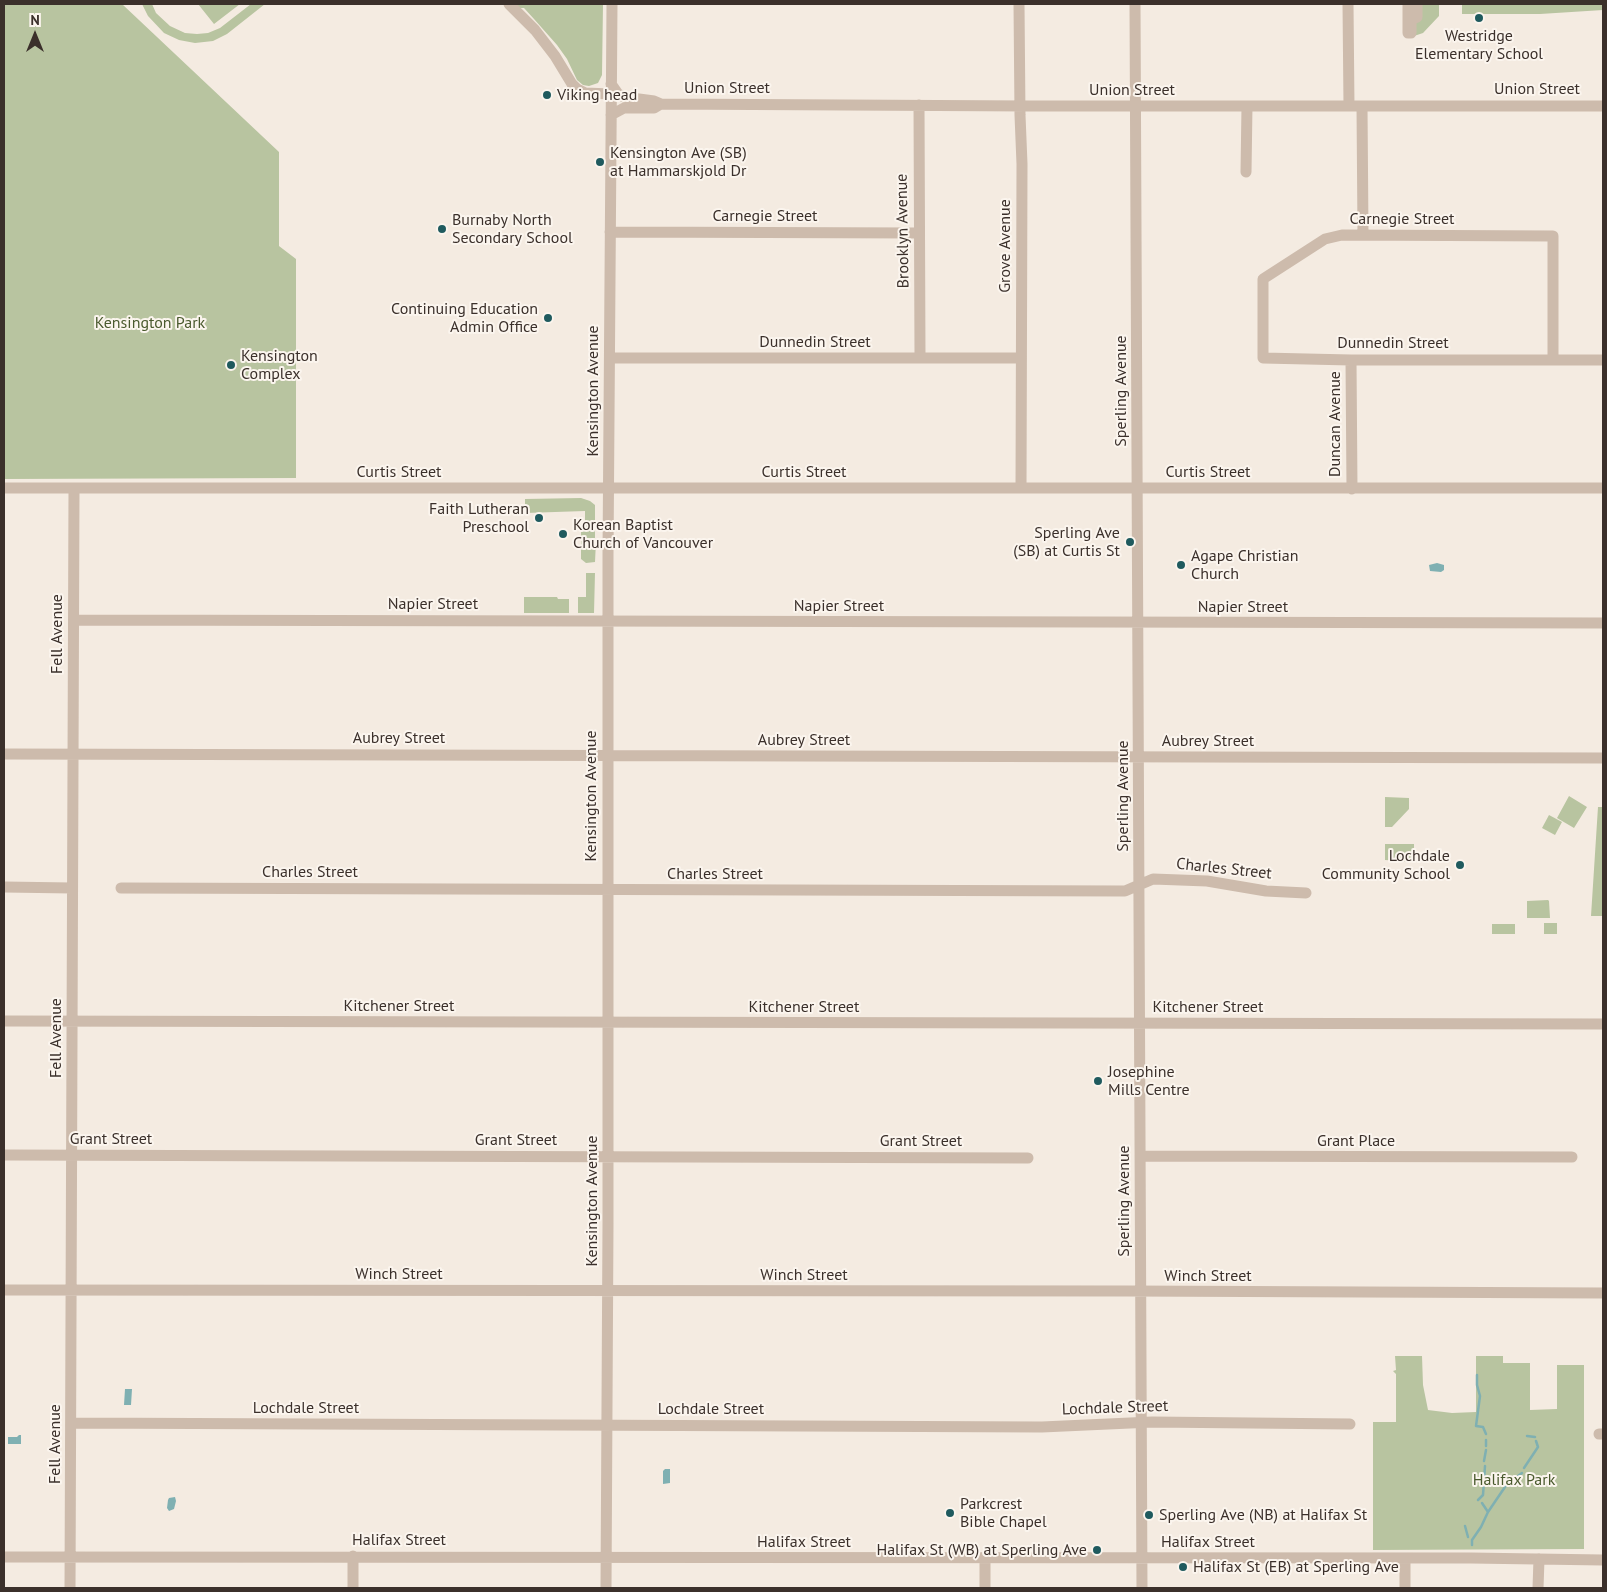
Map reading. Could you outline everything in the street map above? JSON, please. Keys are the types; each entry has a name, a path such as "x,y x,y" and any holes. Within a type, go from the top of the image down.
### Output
{"street":[{"path":"509,4 535,30 555,56 572,84 585,93 611,89"},
{"name":"Kensington Avenue","path":"606,1588 608,621 612,4"},
{"name":"Grove Avenue","path":"1019,4 1022,164 1021,488"},
{"name":"Sperling Avenue","path":"1135,4 1142,1588"},
{"path":"1348,4 1349,106"},
{"path":"1408,4 1408,33 1411,33 1411,20 1418,17 1417,4"},
{"name":"Union Street","path":"611,89 624,97 654,101 661,104 1603,106"},
{"name":"Union Street","path":"611,115 624,108 654,108 661,104"},
{"name":"Brooklyn Avenue","path":"918,105 920,357"},
{"path":"1246,172 1247,106"},
{"path":"1362,106 1363,234"},
{"name":"Carnegie Street","path":"610,232 919,233"},
{"name":"Carnegie Street","path":"1263,279 1325,239 1342,235 1553,236 1553,360"},
{"name":"Dunnedin Street","path":"1263,279 1263,358 1603,360"},
{"name":"Dunnedin Street","path":"610,358 1021,358"},
{"name":"Duncan Avenue","path":"1351,360 1352,488"},
{"name":"Curtis Street","path":"4,488 1603,488"},
{"name":"Fell Avenue","path":"70,1588 74,489"},
{"name":"Napier Street","path":"74,620 1603,623"},
{"name":"Aubrey Street","path":"4,754 1603,758"},
{"name":"Charles Street","path":"121,888 1125,891 1153,879 1207,881 1266,891 1306,893"},
{"path":"4,887 72,888"},
{"name":"Kitchener Street","path":"4,1021 1603,1024"},
{"name":"Grant Street","path":"4,1155 1028,1158"},
{"name":"Grant Place","path":"1140,1156 1572,1158"},
{"name":"Winch Street","path":"4,1290 1603,1293"},
{"name":"Lochdale Street","path":"72,1423 1068,1427 1141,1423 1350,1424"},
{"path":"353,1556 353,1588"},
{"name":"Halifax Street","path":"4,1557 353,1556 1603,1560"},
{"path":"984,1588 985,1558"},
{"path":"1405,1558 1405,1588"},
{"path":"1538,1588 1539,1559"}],"green space":[{"name":"Kensington Park","path":"4,4 122,4 279,152 279,246 296,259 296,478 4,479"},
{"path":"142,4 152,4 156,13 170,26 185,33 197,34 208,33 220,28 251,4 265,4 227,34 213,41 195,43 179,40 164,33 148,16"},
{"path":"198,4 240,4 214,24"},
{"path":"516,4 603,4 602,75 598,83 589,86 583,85 577,80 567,59 557,45 524,8 520,8"},
{"path":"1417,4 1439,4 1439,16 1423,33 1411,37"},
{"path":"1462,4 1603,4 1603,10 1540,14 1462,14"},
{"path":"581,498 595,505 595,538 581,538 581,530 585,529 585,511 525,513 525,499"},
{"path":"581,541 596,541 595,562 586,563 581,559"},
{"path":"586,573 595,573 594,613 578,613 578,597 586,597"},
{"path":"524,597 569,599 569,613 524,613"},
{"path":"1569,796 1587,807 1574,828 1557,818"},
{"path":"1385,797 1409,798 1409,809 1392,827 1385,827"},
{"path":"1598,807 1603,807 1603,916 1591,916"},
{"path":"1549,815 1562,822 1555,835 1542,828"},
{"path":"1385,844 1414,844 1414,862 1385,860"},
{"path":"1548,900 1550,918 1527,918 1527,901"},
{"path":"1544,923 1557,923 1557,934 1544,934"},
{"path":"1492,924 1515,924 1515,934 1492,934"},
{"name":"Halifax Park","path":"1395,1356 1422,1356 1423,1385 1428,1410 1452,1413 1476,1412 1476,1356 1503,1356 1503,1363 1530,1363 1530,1410 1557,1409 1557,1365 1584,1365 1584,1549 1373,1550 1373,1422 1396,1422 1396,1374 1393,1371 1396,1370"}],"water":[{"path":"1437,563 1444,565 1444,570 1441,572 1430,571 1429,565"},
{"path":"125,1389 132,1389 131,1405 124,1405"},
{"path":"21,1435 21,1444 8,1444 8,1437 17,1437"},
{"path":"670,1469 670,1483 663,1484 663,1471"},
{"path":"175,1497 174,1509 169,1511 167,1508 168,1500"}],"waterway":[{"path":"1477,1375 1480,1396 1476,1426 1483,1427 1486,1434"},
{"path":"1527,1436 1535,1437"},
{"path":"1486,1440 1486,1446"},
{"path":"1524,1468 1538,1447 1536,1441"},
{"path":"1484,1461 1486,1450"},
{"path":"1478,1500 1483,1495 1485,1466"},
{"path":"1488,1512 1507,1484 1522,1473"},
{"path":"1472,1545 1472,1540 1488,1512 1482,1503"},
{"path":"1465,1526 1468,1537"}],"place":[{"name":"Westridge Elementary School","path":"1479,18"},
{"name":"Viking head","path":"547,95"},
{"name":"Kensington Ave (SB) at Hammarskjold Dr","path":"600,162"},
{"name":"Burnaby North Secondary School","path":"442,229"},
{"name":"Continuing Education Admin Office","path":"548,318"},
{"name":"Kensington Complex","path":"231,365"},
{"name":"Faith Lutheran Preschool","path":"539,518"},
{"name":"Korean Baptist Church of Vancouver","path":"563,534"},
{"name":"Sperling Ave (SB) at Curtis St","path":"1130,542"},
{"name":"Agape Christian Church","path":"1181,565"},
{"name":"Lochdale Community School","path":"1460,865"},
{"name":"Josephine Mills Centre","path":"1098,1081"},
{"name":"Parkcrest Bible Chapel","path":"950,1513"},
{"name":"Sperling Ave (NB) at Halifax St","path":"1149,1515"},
{"name":"Halifax St (WB) at Sperling Ave","path":"1097,1550"},
{"name":"Halifax St (EB) at Sperling Ave","path":"1183,1567"}]}
